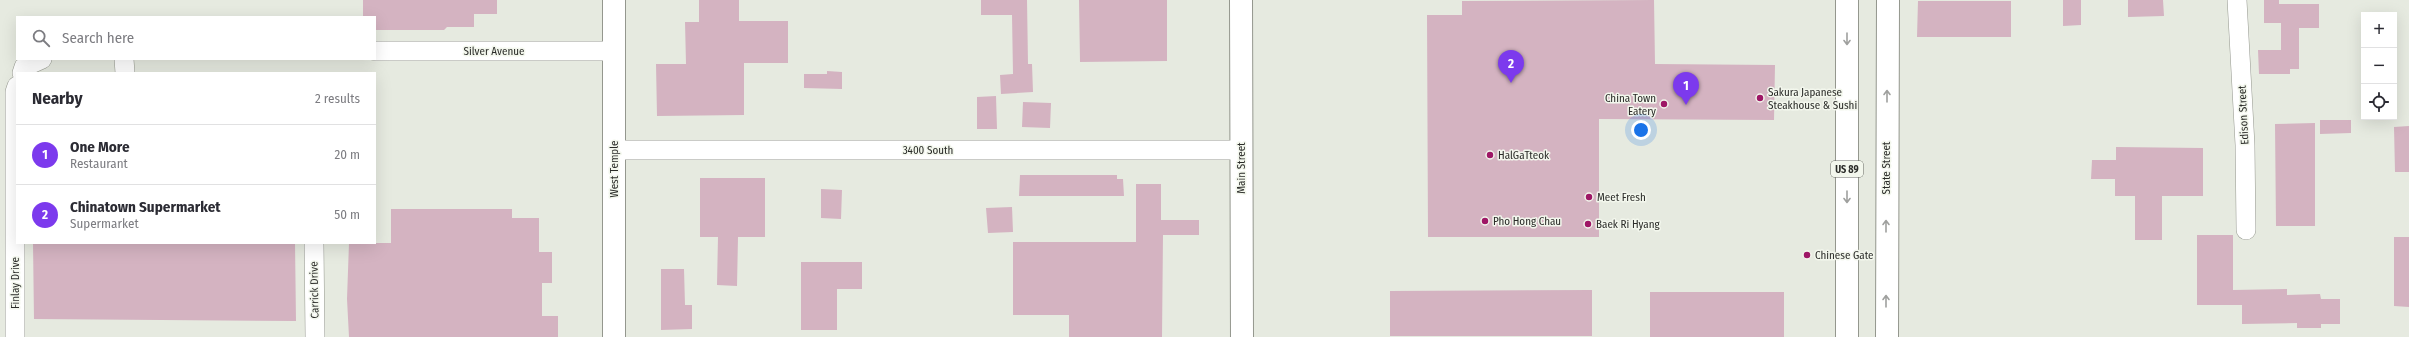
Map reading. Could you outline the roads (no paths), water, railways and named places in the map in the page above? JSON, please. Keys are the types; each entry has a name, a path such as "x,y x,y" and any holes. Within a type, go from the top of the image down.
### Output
{"street":[{"name":"West Temple","path":"614,0 614,337"},
{"name":"Main Street","path":"1241,0 1242,337"},
{"name":"US 89","path":"1847,0 1847,337"},
{"name":"State Street","path":"1887,337 1888,0"},
{"name":"Edison Street","path":"2237,0 2245,145 2246,230"},
{"name":"Silver Avenue","path":"376,51 614,51"},
{"path":"23,70 40,60"},
{"path":"124,60 125,72"},
{"name":"Finlay Drive","path":"15,337 16,89"},
{"name":"3400 South","path":"614,150 1242,150"},
{"name":"Carrick Drive","path":"314,244 315,337"}],"place":[{"name":"Chinatown Supermarket","path":"1511,83"},
{"name":"Sakura Japanese Steakhouse & Sushi","path":"1760,98"},
{"name":"China Town Eatery","path":"1664,104"},
{"name":"One More","path":"1686,105"},
{"name":"HalGaTteok","path":"1490,155"},
{"name":"Meet Fresh","path":"1589,197"},
{"name":"Pho Hong Chau","path":"1485,221"},
{"name":"Baek Ri Hyang","path":"1588,224"},
{"name":"Chinese Gate","path":"1807,255"}]}
